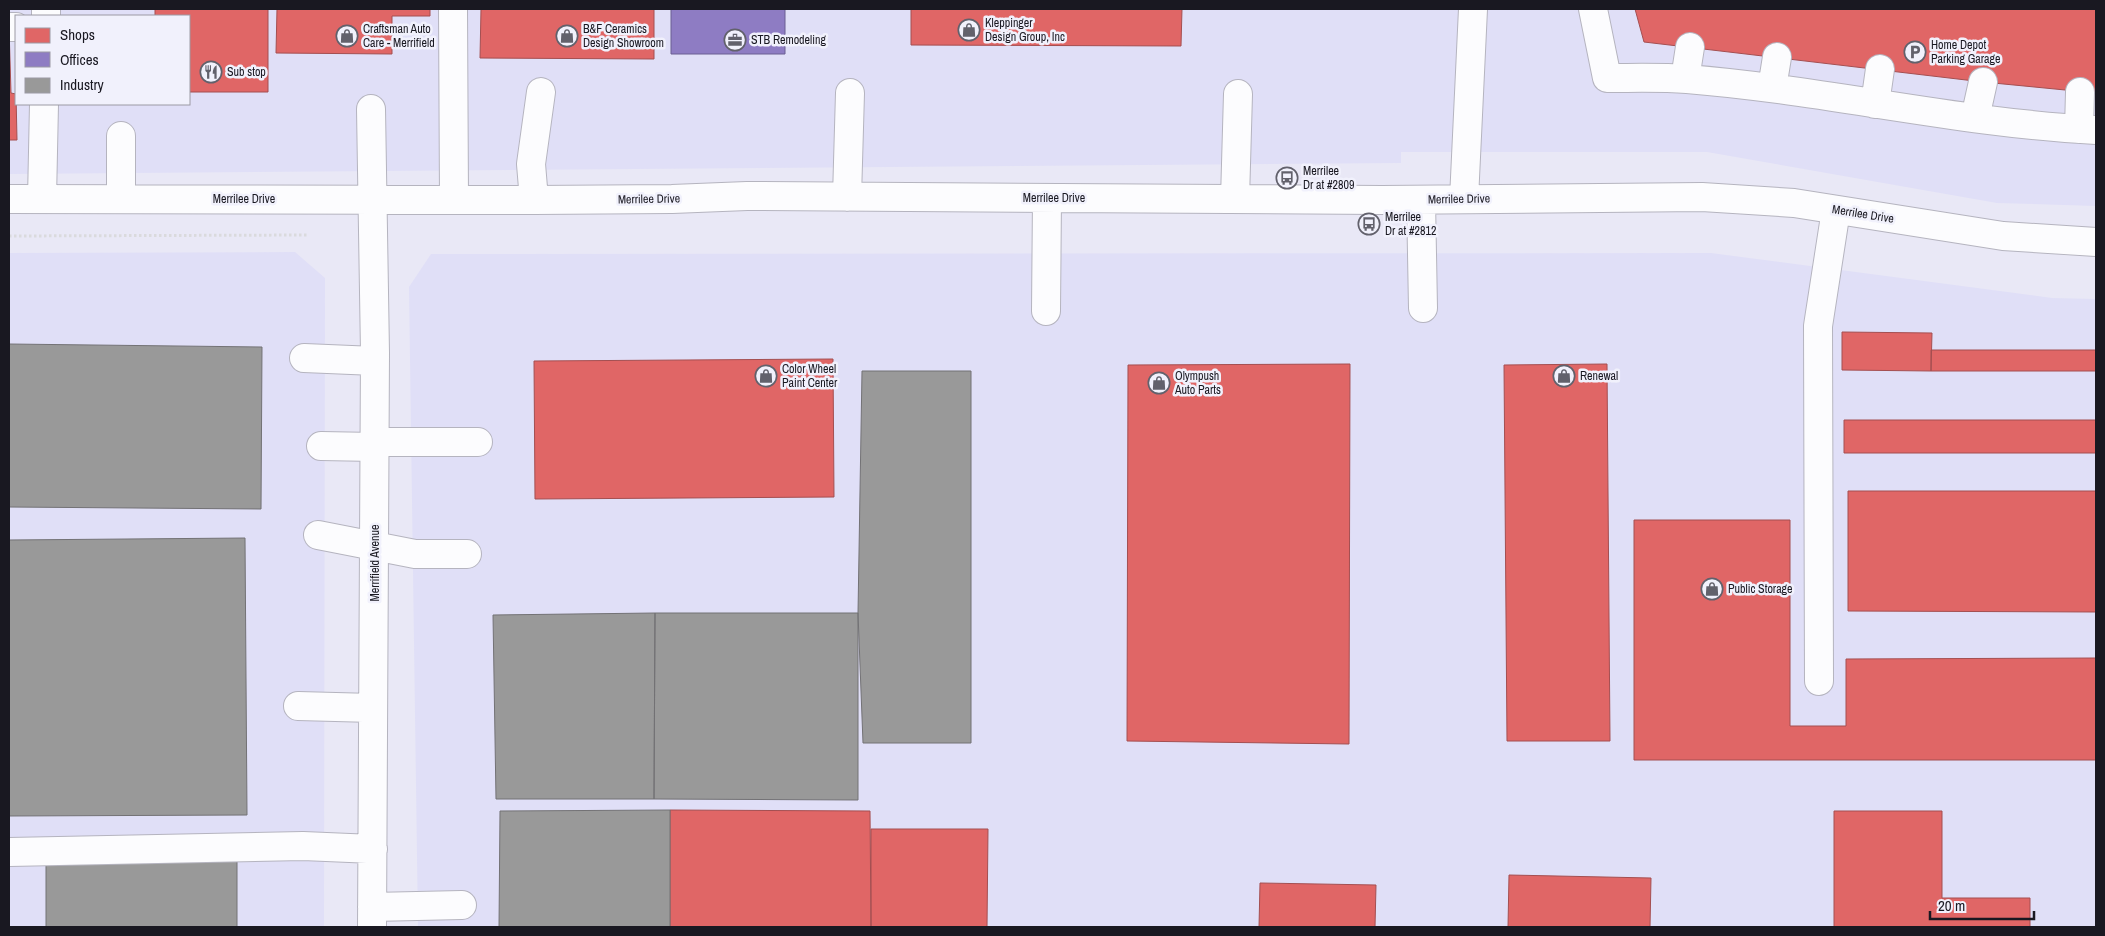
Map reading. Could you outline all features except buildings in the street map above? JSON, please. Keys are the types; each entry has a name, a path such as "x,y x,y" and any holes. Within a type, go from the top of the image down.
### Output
{"street":[{"path":"453,9 454,200"},
{"path":"1464,199 1473,9"},
{"path":"1593,9 1607,78 1685,79 1772,88 1975,118 2087,129 2080,92"},
{"path":"1685,79 1690,48"},
{"path":"1772,88 1777,57"},
{"path":"1875,104 1880,69"},
{"path":"1975,118 1983,82"},
{"path":"534,200 531,164 541,92"},
{"path":"848,197 850,93"},
{"path":"1235,199 1238,94"},
{"path":"42,199 44,105"},
{"name":"Merrifield Avenue","path":"371,109 374,199 375,361 372,917"},
{"path":"121,136 121,199"},
{"name":"Merrilee Drive","path":"9,199 534,200 747,196 1421,200 1702,197 1794,203 2003,236 2096,242"},
{"path":"1046,311 1047,198"},
{"path":"1421,200 1423,308"},
{"path":"1819,681 1818,326 1836,210"},
{"path":"304,358 375,361"},
{"path":"321,446 478,442"},
{"path":"318,535 415,554 467,554"},
{"path":"298,706 373,708"},
{"path":"9,852 303,846 373,849"},
{"path":"372,917 462,905"}],"path":[{"path":"9,236 309,235"}],"shaded area":[{"path":"9,9 2096,9 2096,206 1997,203 1707,152 1401,152 1401,163 9,174"},
{"path":"295,252 325,278 324,927 9,927 9,253"},
{"path":"1711,253 2052,298 2096,299 2096,927 418,927 409,287 431,254"}],"place":[{"name":"Kleppinger Design Group, Inc","path":"969,30"},
{"name":"Craftsman Auto Care - Merrifield","path":"347,36"},
{"name":"B&F Ceramics Design Showroom","path":"567,36"},
{"name":"STB Remodeling","path":"735,40"},
{"name":"Home Depot Parking Garage","path":"1915,52"},
{"name":"Sub stop","path":"211,72"},
{"name":"Merrilee Dr at #2809","path":"1287,178"},
{"name":"Merrilee Dr at #2812","path":"1369,224"},
{"name":"Color Wheel Paint Center","path":"766,376"},
{"name":"Renewal","path":"1564,376"},
{"name":"Olympush Auto Parts","path":"1159,383"},
{"name":"Public Storage","path":"1712,589"}]}
